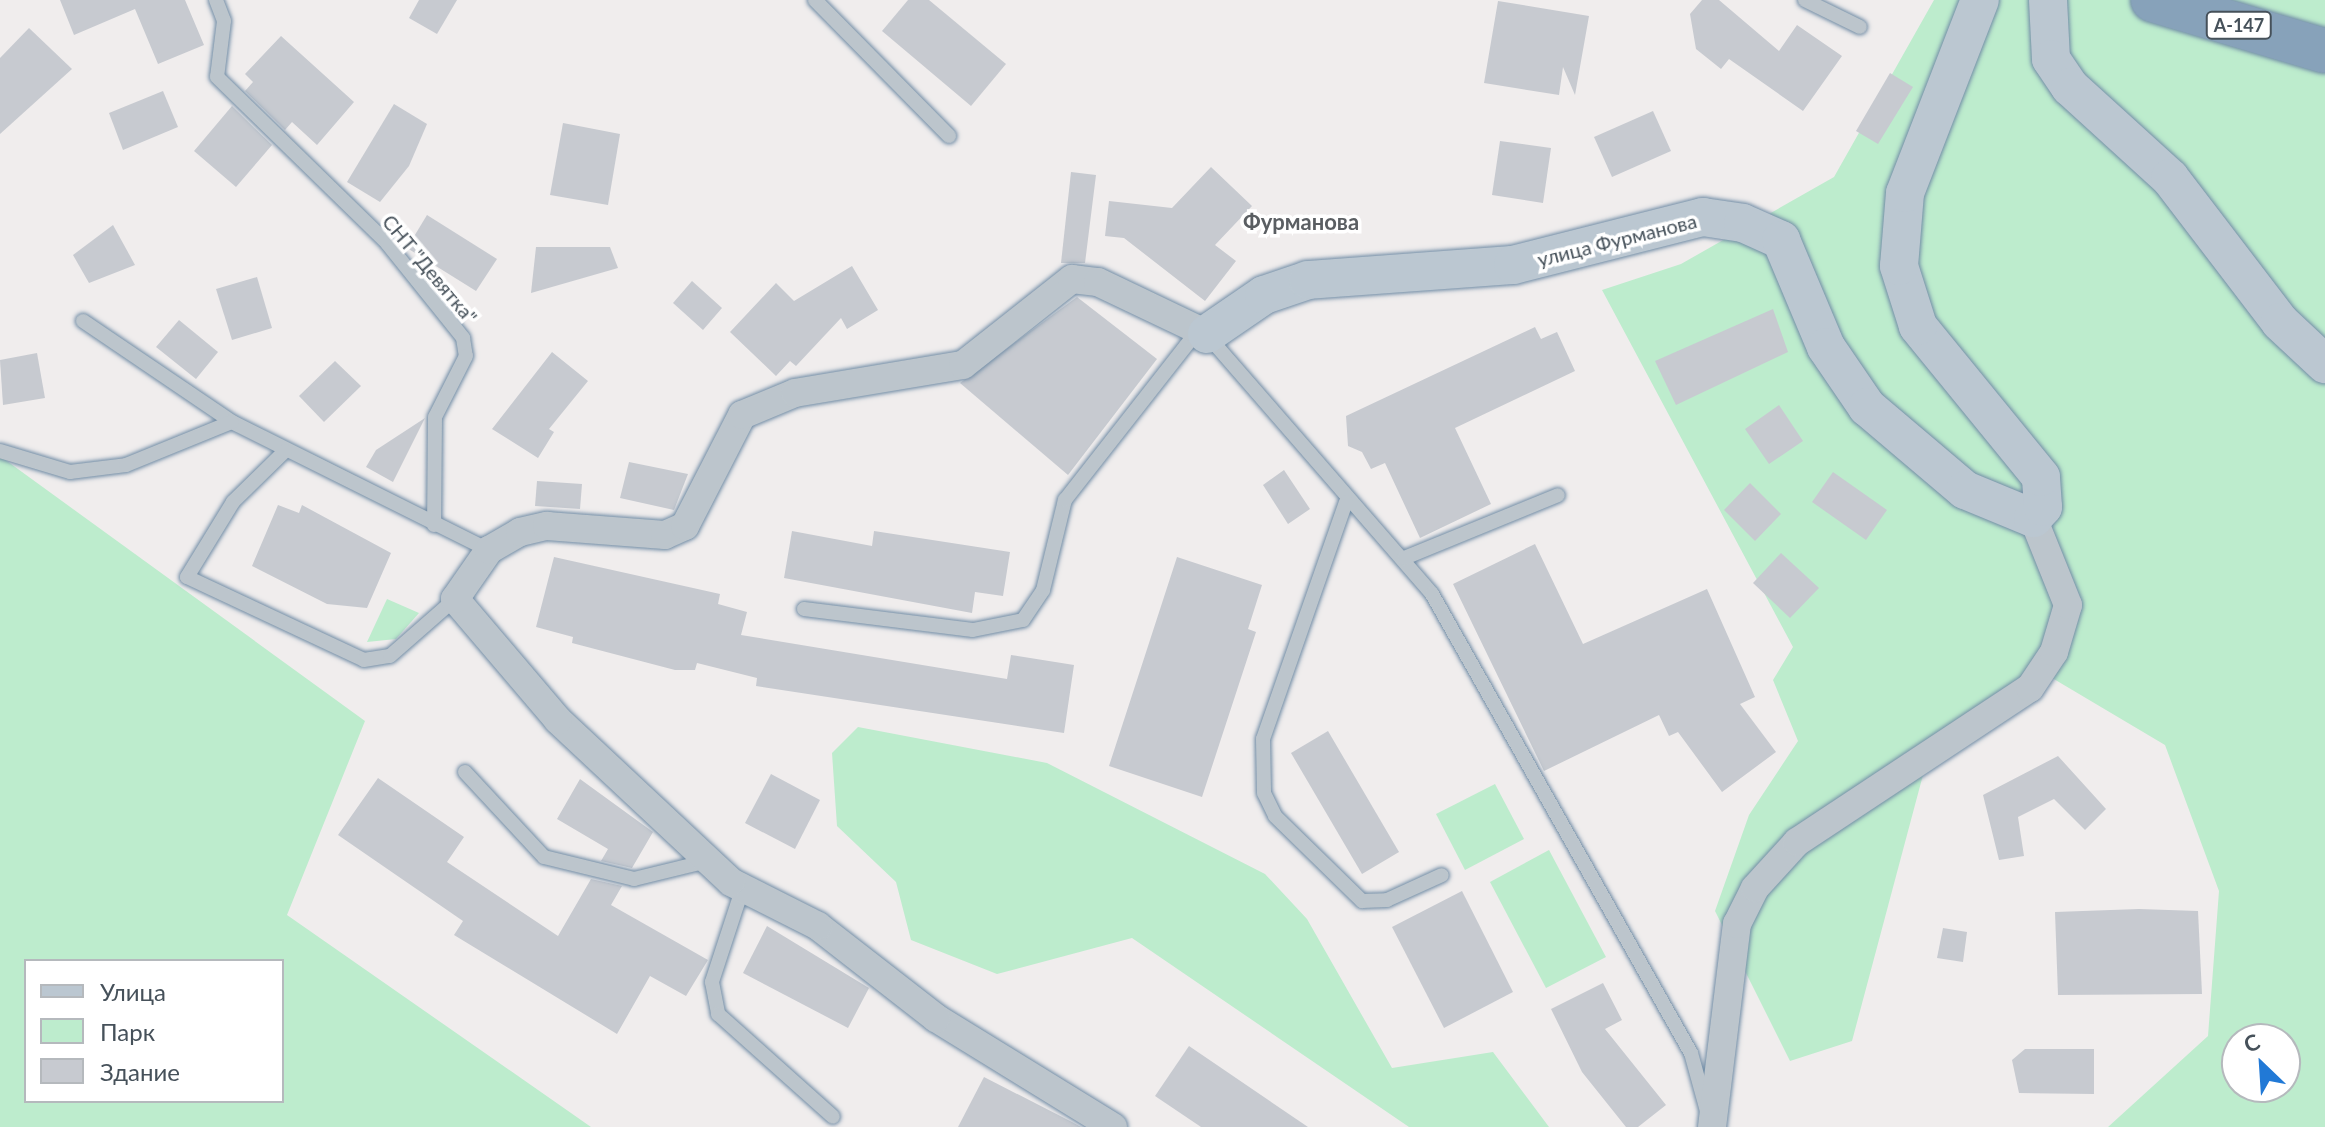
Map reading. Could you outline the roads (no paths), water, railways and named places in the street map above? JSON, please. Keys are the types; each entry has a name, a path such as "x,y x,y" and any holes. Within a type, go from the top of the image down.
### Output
{"highway":[{"name":"А-147","path":"2153,0 2325,51"}],"street":[{"path":"1712,1127 1737,924 1755,888 1797,842 2030,688 2054,652 2068,605 2033,518 2043,507 2041,477 1918,326 1899,266 1905,193 1980,0"},
{"path":"2048,0 2051,59 2070,87 2170,178 2280,322 2325,364"},
{"name":"улица Фурманова","path":"1201,333 1264,295 1308,280 1513,265 1703,217 1743,223 1781,240 1826,347 1867,407 1965,490 2033,518"},
{"path":"1113,1127 936,1018 818,926 742,890 558,720 455,599 489,550 547,526 665,535 692,515 717,452 742,415 795,393 963,365 1072,279 1098,282 1201,333"}],"lane":[{"name":"СНТ \"Девятка\"","path":"216,0 224,21 217,77 387,243 466,347 435,417 434,525"},
{"path":"815,0 949,136"},
{"path":"1805,0 1860,27"},
{"path":"83,321 232,422 489,550"},
{"path":"804,609 973,630 1023,620 1043,590 1065,500 1201,333 1346,502 1404,558 1432,594 1691,1053 1712,1127"},
{"path":"0,451 70,472 126,465 232,422"},
{"path":"285,451 233,502 187,577 364,660 390,656 455,599"},
{"path":"1404,558 1558,495"},
{"path":"1346,502 1263,739 1264,793 1275,816 1362,901 1387,900 1442,875"},
{"path":"465,772 544,857 634,879 708,861"},
{"path":"742,890 712,982 718,1014 833,1117"}],"district":[{"name":"Фурманова","path":"1301,222"}]}
